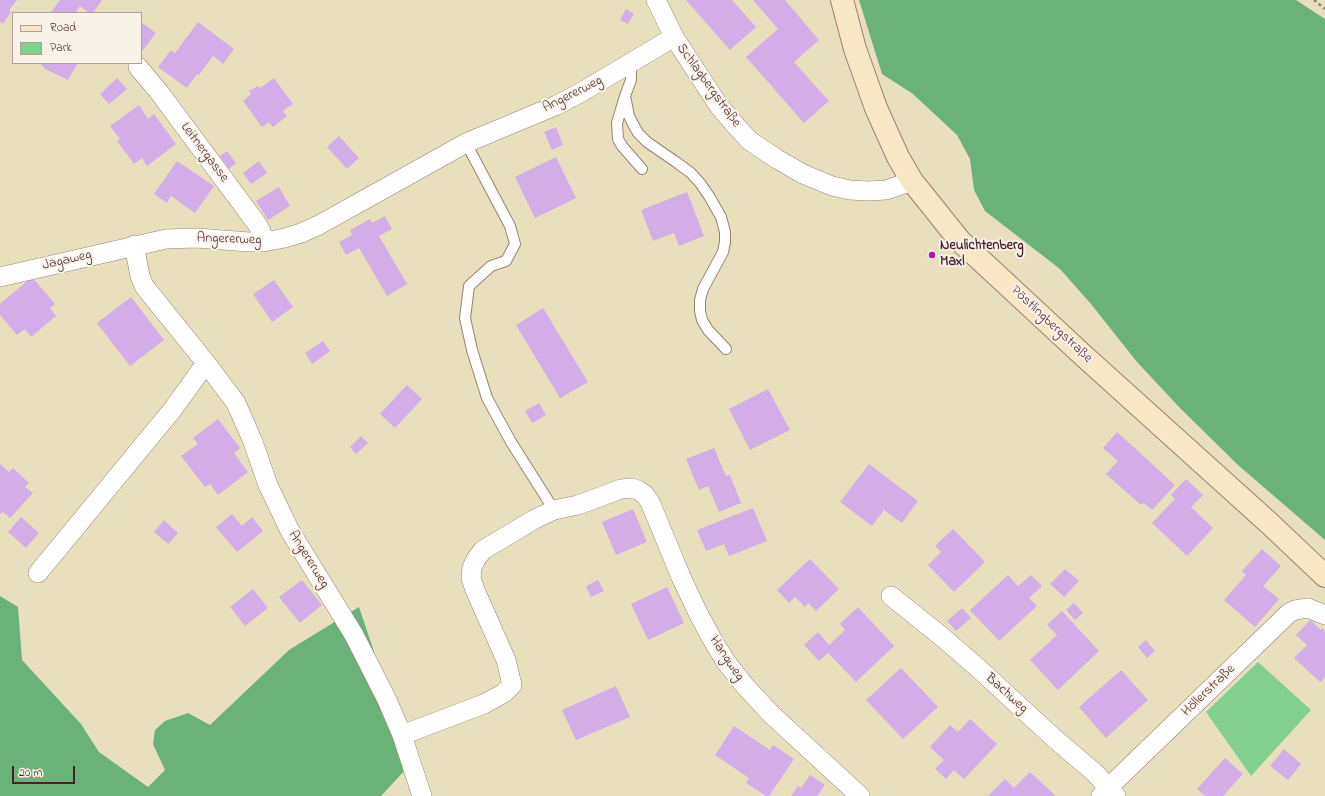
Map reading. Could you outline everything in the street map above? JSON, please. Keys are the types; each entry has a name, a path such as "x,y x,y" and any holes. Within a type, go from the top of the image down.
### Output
{"main road":[{"name":"Pöstlingbergstraße","path":"842,0 855,49 876,108 898,157 912,181 960,241 1325,576"}],"street":[{"name":"Schlagbergstraße","path":"656,0 674,37 719,106 750,141 803,174 832,186 868,192 886,190 912,181"},
{"name":"Angererweg","path":"422,796 402,735 370,665 354,635 290,531 268,485 253,442 236,403 144,286 140,276 134,246 166,239 180,238 264,242 291,236 319,225 466,143 557,105 603,80 674,37"},
{"name":"Leitnergasse","path":"138,67 257,224 264,242"},
{"name":"Jagaweg","path":"0,277 134,246"},
{"path":"38,573 173,409 206,363"},
{"name":"Hangweg","path":"554,510 578,505 621,489 631,488 645,494 650,502 681,577 698,613 726,662 745,686 771,714 860,796"},
{"path":"402,735 484,704 504,693 512,685 506,660 475,590 471,578 472,568 476,559 483,550 535,519 554,510"},
{"name":"Bachweg","path":"892,596 946,640 1095,773 1109,793"},
{"name":"Höllerstraße","path":"1109,793 1289,613 1295,610 1308,608 1325,615"}],"lane":[{"path":"628,64 631,69 631,80 618,123 618,139 622,146 642,169"},
{"path":"625,96 629,116 638,132 647,142 696,178 709,196 721,217 725,232 723,252 704,289 700,300 700,311 702,320 708,330 726,349"},
{"path":"466,143 510,226 515,244 506,261 491,266 469,286 466,318 472,350 487,398 511,442 554,510"}],"path":[{"path":"1314,0 1325,9"}],"green space":[{"path":"859,0 1296,0 1325,19 1325,540 1238,465 1180,408 1137,362 1091,304 1060,269 985,211 974,190 970,159 957,135 913,94 882,74"},
{"path":"0,596 18,607 22,660 81,724 99,752 148,787 165,770 153,744 155,730 165,721 188,713 210,725 289,650 359,607 402,735 405,770 381,796 0,796"},
{"path":"1258,662 1311,710 1251,776 1206,712"}],"building":[{"path":"0,0 17,0 9,10 11,12 3,24 0,22"},
{"path":"60,0 102,0 94,12 88,12 80,6 76,12 51,12"},
{"path":"686,0 732,0 756,27 730,50"},
{"path":"753,0 785,0 819,40 794,62 829,101 804,123 746,57 778,29"},
{"path":"626,9 634,14 628,24 620,20"},
{"path":"198,22 234,49 223,64 213,56 187,88 158,67 171,50 175,53"},
{"path":"142,23 156,33 142,50"},
{"path":"41,64 77,64 68,80 45,69"},
{"path":"117,78 127,89 109,104 100,94"},
{"path":"274,78 293,104 283,111 287,116 273,127 269,122 262,127 243,101 251,94 249,91 258,86 260,88"},
{"path":"139,105 148,119 154,114 176,144 147,166 142,158 134,164 117,141 120,139 110,126"},
{"path":"556,127 563,145 552,150 544,132"},
{"path":"339,136 359,158 347,169 327,147"},
{"path":"227,151 236,163 229,169 220,156"},
{"path":"556,157 576,198 535,218 515,177"},
{"path":"177,161 214,186 195,213 171,196 167,203 154,194"},
{"path":"259,161 267,173 251,184 243,173"},
{"path":"279,187 290,206 268,220 256,201"},
{"path":"687,192 704,236 679,246 674,233 653,241 641,210"},
{"path":"385,216 392,229 379,236 407,284 387,296 359,248 346,255 339,242 352,235 350,230 370,219 372,223"},
{"path":"32,277 55,304 50,308 56,316 31,337 25,329 17,335 0,315 0,304"},
{"path":"274,280 293,307 272,322 253,294"},
{"path":"131,297 164,340 130,366 97,323"},
{"path":"543,308 588,382 560,398 516,325"},
{"path":"323,341 330,351 312,364 305,353"},
{"path":"407,385 422,399 395,428 380,414"},
{"path":"768,389 790,430 750,450 729,409"},
{"path":"539,403 546,415 532,423 525,411"},
{"path":"218,419 240,448 234,453 248,472 218,495 210,484 205,487 181,456 198,444 193,438"},
{"path":"1117,432 1175,485 1152,510 1144,503 1141,505 1106,474 1118,461 1103,448"},
{"path":"361,436 368,443 356,454 350,447"},
{"path":"714,448 726,476 730,475 741,503 719,512 708,486 699,490 686,459"},
{"path":"0,464 9,472 13,468 29,483 25,487 33,493 10,518 3,512 0,514"},
{"path":"869,464 918,501 902,523 884,510 872,526 840,502"},
{"path":"1186,479 1203,495 1191,507 1213,528 1187,556 1152,523 1175,499 1171,495"},
{"path":"753,508 767,541 729,556 724,544 706,551 697,530"},
{"path":"633,509 647,542 616,555 602,522"},
{"path":"232,514 242,526 252,517 263,531 237,552 216,527"},
{"path":"21,517 39,533 26,548 8,532"},
{"path":"164,520 178,533 168,544 154,532"},
{"path":"953,529 985,562 954,592 928,565 941,552 935,546"},
{"path":"1262,549 1281,566 1263,586 1279,599 1255,627 1224,600 1246,575 1242,571"},
{"path":"810,559 839,589 816,611 808,603 805,607 795,597 789,603 777,590"},
{"path":"1065,569 1079,581 1064,597 1050,584"},
{"path":"1008,575 1018,586 1031,575 1042,586 1029,598 1037,606 999,641 970,610"},
{"path":"302,580 322,605 300,623 279,597"},
{"path":"598,580 604,591 591,597 586,586"},
{"path":"667,587 684,623 648,640 631,604"},
{"path":"253,589 268,608 245,626 230,607"},
{"path":"1074,603 1083,613 1075,620 1066,610"},
{"path":"858,607 894,646 856,682 828,653 819,661 804,645 818,632 829,645 845,630 840,624"},
{"path":"962,608 971,618 956,631 947,621"},
{"path":"1062,611 1099,651 1058,690 1030,660 1057,635 1047,625"},
{"path":"1310,620 1321,630 1322,628 1325,631 1325,677 1320,682 1294,658 1307,645 1296,635"},
{"path":"1146,640 1155,651 1147,658 1138,647"},
{"path":"901,668 938,707 903,739 866,700"},
{"path":"1121,670 1148,700 1106,738 1079,707"},
{"path":"616,686 630,717 576,740 562,710"},
{"path":"970,719 997,744 964,779 954,770 946,779 935,769 944,760 930,747 950,725 958,732"},
{"path":"734,726 770,750 773,745 794,759 769,796 766,796 746,783 749,778 715,755"},
{"path":"1284,749 1301,764 1288,780 1270,766"},
{"path":"1225,758 1243,774 1223,796 1205,796 1197,789"},
{"path":"1030,772 1056,796 988,796 1005,779 1014,788"},
{"path":"810,775 825,785 817,796 791,796 798,786 801,788"}],"place":[{"name":"Neulichtenberg Maxl","path":"932,255"}]}
